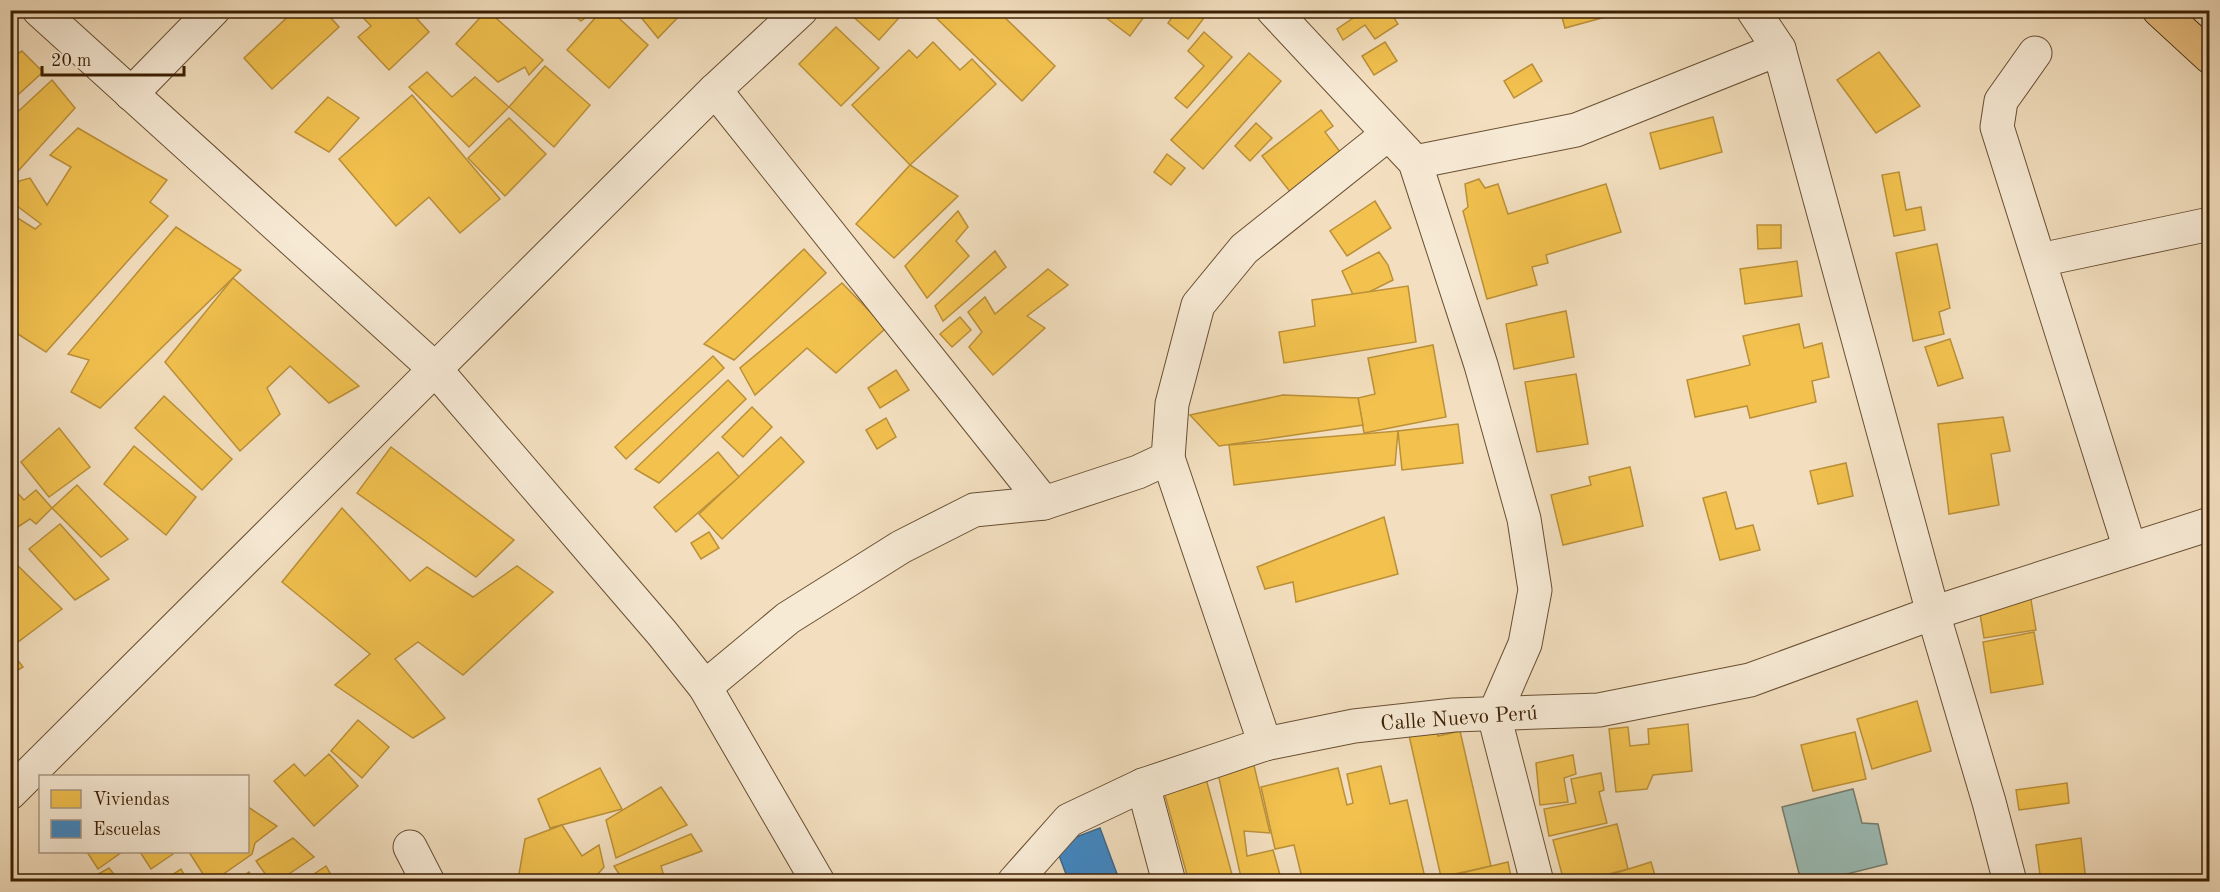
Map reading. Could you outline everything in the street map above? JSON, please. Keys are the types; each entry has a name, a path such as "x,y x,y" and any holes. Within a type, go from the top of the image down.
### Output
{"highway":[{"path":"2159,10 2210,57"}],"street":[{"path":"39,10 435,369 655,624 705,687 818,882"},
{"path":"131,94 213,10"},
{"path":"10,793 715,90 801,10"},
{"path":"1273,10 1415,162 1484,376 1524,519 1535,590 1525,644 1494,715 1537,882"},
{"path":"1753,10 1779,49 1933,613 1989,802 2010,882"},
{"path":"1415,162 1576,130 1779,49"},
{"path":"2035,53 2001,101 1997,127 2130,549"},
{"path":"715,90 1044,503"},
{"path":"1265,744 1168,458 1172,404 1198,305 1244,249 1388,134"},
{"path":"2040,260 2210,224"},
{"path":"705,687 788,618 901,547 974,510 1044,503 1138,472 1168,458"},
{"name":"Calle Nuevo Perú","path":"1014,882 1069,820 1143,785 1265,744 1354,726 1454,715 1599,710 1750,681 1933,613 2210,524"},
{"path":"1143,785 1169,882"},
{"path":"410,847 428,882"}],"water":[{"path":"1853,789 1862,823 1878,824 1887,864 1819,881 1801,881 1782,807"}],"building: Viviendas":[{"path":"295,10 324,10 339,27 272,89 244,58"},
{"path":"356,10 409,10 429,32 389,70 358,37 371,26"},
{"path":"487,10 543,60 529,75 525,67 498,82 456,44"},
{"path":"567,10 595,10 581,21"},
{"path":"602,10 610,10 648,45 609,88 567,50"},
{"path":"635,10 685,10 658,38"},
{"path":"851,10 906,10 879,40 849,13"},
{"path":"928,10 997,10 1055,66 1022,101"},
{"path":"1096,10 1149,10 1130,36"},
{"path":"1177,10 1210,10 1188,39 1168,23"},
{"path":"1365,10 1389,10 1398,24 1375,39 1365,25 1343,40 1337,29"},
{"path":"1560,10 1631,10 1565,28"},
{"path":"836,27 879,68 841,106 799,64"},
{"path":"1204,32 1232,57 1187,108 1175,98 1204,66 1188,51"},
{"path":"933,42 960,70 972,59 996,84 910,165 852,105 909,50 917,58"},
{"path":"1385,42 1397,61 1374,75 1362,56"},
{"path":"22,51 43,72 10,102 10,58"},
{"path":"1879,52 1920,106 1876,133 1837,80"},
{"path":"1249,53 1281,81 1203,169 1171,140"},
{"path":"1532,64 1542,81 1514,98 1504,81"},
{"path":"545,66 590,105 554,147 509,107"},
{"path":"427,72 452,97 475,77 509,107 469,147 409,87"},
{"path":"52,80 75,108 10,180 10,119"},
{"path":"412,95 500,199 460,233 429,197 396,226 339,159"},
{"path":"328,97 359,118 329,152 295,132"},
{"path":"1321,110 1333,126 1325,132 1341,153 1291,193 1262,156"},
{"path":"1713,117 1722,152 1660,169 1650,133"},
{"path":"509,118 546,154 505,196 468,158"},
{"path":"1256,123 1272,138 1250,161 1235,146"},
{"path":"78,128 167,180 150,202 168,216 46,352 10,329 10,213 35,229 41,224 13,203 19,181 30,178 47,205 71,167 50,155"},
{"path":"1167,154 1185,168 1171,185 1154,172"},
{"path":"910,165 958,196 894,258 856,224"},
{"path":"1899,172 1906,210 1921,207 1925,230 1894,236 1882,175"},
{"path":"1479,179 1485,188 1498,184 1508,214 1606,184 1621,232 1546,255 1548,263 1532,267 1537,285 1487,299 1463,211 1468,207 1465,184"},
{"path":"1375,201 1391,228 1347,256 1330,231"},
{"path":"958,211 968,227 956,241 969,256 927,298 905,266"},
{"path":"1757,225 1781,225 1781,248 1758,249"},
{"path":"176,227 241,270 100,408 71,392 89,360 68,354"},
{"path":"1937,244 1950,308 1939,312 1944,334 1913,341 1896,253"},
{"path":"804,249 826,273 734,360 704,344"},
{"path":"995,251 1006,267 943,321 935,306"},
{"path":"1379,252 1388,265 1393,280 1355,299 1342,271"},
{"path":"1797,261 1802,296 1745,304 1740,269"},
{"path":"1048,269 1068,285 1027,316 1045,328 993,375 969,347 982,332 968,312 985,297 995,314"},
{"path":"233,278 359,386 329,403 290,366 267,388 280,414 240,451 165,362"},
{"path":"842,283 886,328 836,373 807,348 755,395 740,368"},
{"path":"1408,286 1416,342 1284,363 1279,332 1315,326 1312,300"},
{"path":"1566,311 1574,357 1514,369 1506,324"},
{"path":"960,317 971,330 952,347 940,334"},
{"path":"1799,324 1804,348 1822,343 1829,377 1812,381 1816,402 1750,418 1747,406 1695,417 1687,380 1750,365 1743,336"},
{"path":"1950,339 1963,378 1938,386 1925,347"},
{"path":"1433,345 1446,417 1364,433 1358,398 1375,394 1368,358"},
{"path":"713,356 724,368 626,459 615,447"},
{"path":"896,370 909,390 880,408 868,388"},
{"path":"1576,374 1588,444 1537,452 1525,382"},
{"path":"728,380 746,399 659,483 635,469"},
{"path":"1283,395 1358,398 1363,425 1219,446 1190,415"},
{"path":"164,396 232,459 202,490 135,428"},
{"path":"752,407 772,427 743,457 722,437"},
{"path":"2003,417 2010,451 1991,454 1999,505 1949,514 1938,424"},
{"path":"886,418 896,437 877,449 866,430"},
{"path":"1458,424 1463,463 1402,470 1398,431"},
{"path":"59,428 90,467 49,497 21,462"},
{"path":"1398,431 1395,465 1234,485 1229,445"},
{"path":"781,437 804,462 722,539 699,514"},
{"path":"134,446 196,497 166,535 104,484"},
{"path":"391,447 514,540 476,577 357,493"},
{"path":"718,452 739,477 676,532 654,507"},
{"path":"1846,463 1853,496 1818,504 1810,471"},
{"path":"1630,467 1643,526 1563,545 1551,495 1591,485 1589,477"},
{"path":"10,485 24,500 36,490 52,508 36,524 30,519 10,532"},
{"path":"77,485 128,539 101,557 52,508"},
{"path":"1726,492 1736,529 1753,525 1760,550 1720,560 1703,498"},
{"path":"342,508 410,581 427,567 473,597 517,566 553,592 463,675 418,642 395,659 445,718 413,738 335,685 370,654 282,582"},
{"path":"1384,517 1398,574 1296,602 1293,582 1265,589 1257,567"},
{"path":"60,524 109,579 75,600 29,549"},
{"path":"709,532 719,548 701,559 691,543"},
{"path":"10,558 62,609 18,642 10,634"},
{"path":"2030,594 2036,630 1984,638 1978,602"},
{"path":"2034,632 2043,684 1991,693 1983,642"},
{"path":"12,653 23,667 10,675 10,654"},
{"path":"1917,701 1931,751 1872,769 1857,719"},
{"path":"358,720 389,747 362,778 331,751"},
{"path":"1688,724 1692,771 1653,775 1647,789 1616,792 1609,729 1628,727 1630,746 1649,744 1648,729"},
{"path":"1436,725 1438,736 1460,731 1491,866 1441,877 1408,731"},
{"path":"1855,732 1866,779 1813,791 1801,745"},
{"path":"1251,753 1270,833 1244,831 1247,856 1273,850 1282,882 1242,882 1217,769"},
{"path":"329,754 358,786 314,826 274,781 294,764 305,776"},
{"path":"1573,755 1576,774 1564,778 1568,802 1540,805 1536,763"},
{"path":"1381,766 1390,804 1407,800 1426,882 1303,882 1294,845 1275,849 1261,787 1338,768 1347,805 1353,803 1347,774"},
{"path":"600,768 622,809 550,828 538,799"},
{"path":"1601,773 1604,790 1599,792 1607,823 1549,836 1544,809 1576,803 1571,779"},
{"path":"1205,775 1234,882 1189,882 1161,781"},
{"path":"2067,783 2069,803 2019,810 2016,790"},
{"path":"661,787 687,825 616,858 606,820"},
{"path":"249,808 277,826 255,843 252,854 212,882 208,882 190,853 249,853"},
{"path":"1617,824 1628,869 1578,882 1564,882 1553,840"},
{"path":"562,825 582,856 599,845 604,867 591,882 524,882 519,874 525,839"},
{"path":"691,834 702,851 661,866 665,880 685,877 687,882 624,882 614,866"},
{"path":"293,838 314,857 277,882 271,882 256,861"},
{"path":"2081,838 2086,882 2041,882 2036,845"},
{"path":"88,853 121,853 98,869"},
{"path":"141,853 173,854 151,869"},
{"path":"1508,862 1512,882 1433,882 1433,880"},
{"path":"1651,862 1657,882 1587,882"},
{"path":"326,866 335,882 302,882"},
{"path":"109,868 120,882 84,882"},
{"path":"181,869 188,882 161,882"},
{"path":"249,872 255,882 234,882"}],"building: Escuelas":[{"path":"1100,828 1120,882 1069,882 1055,845"}]}
